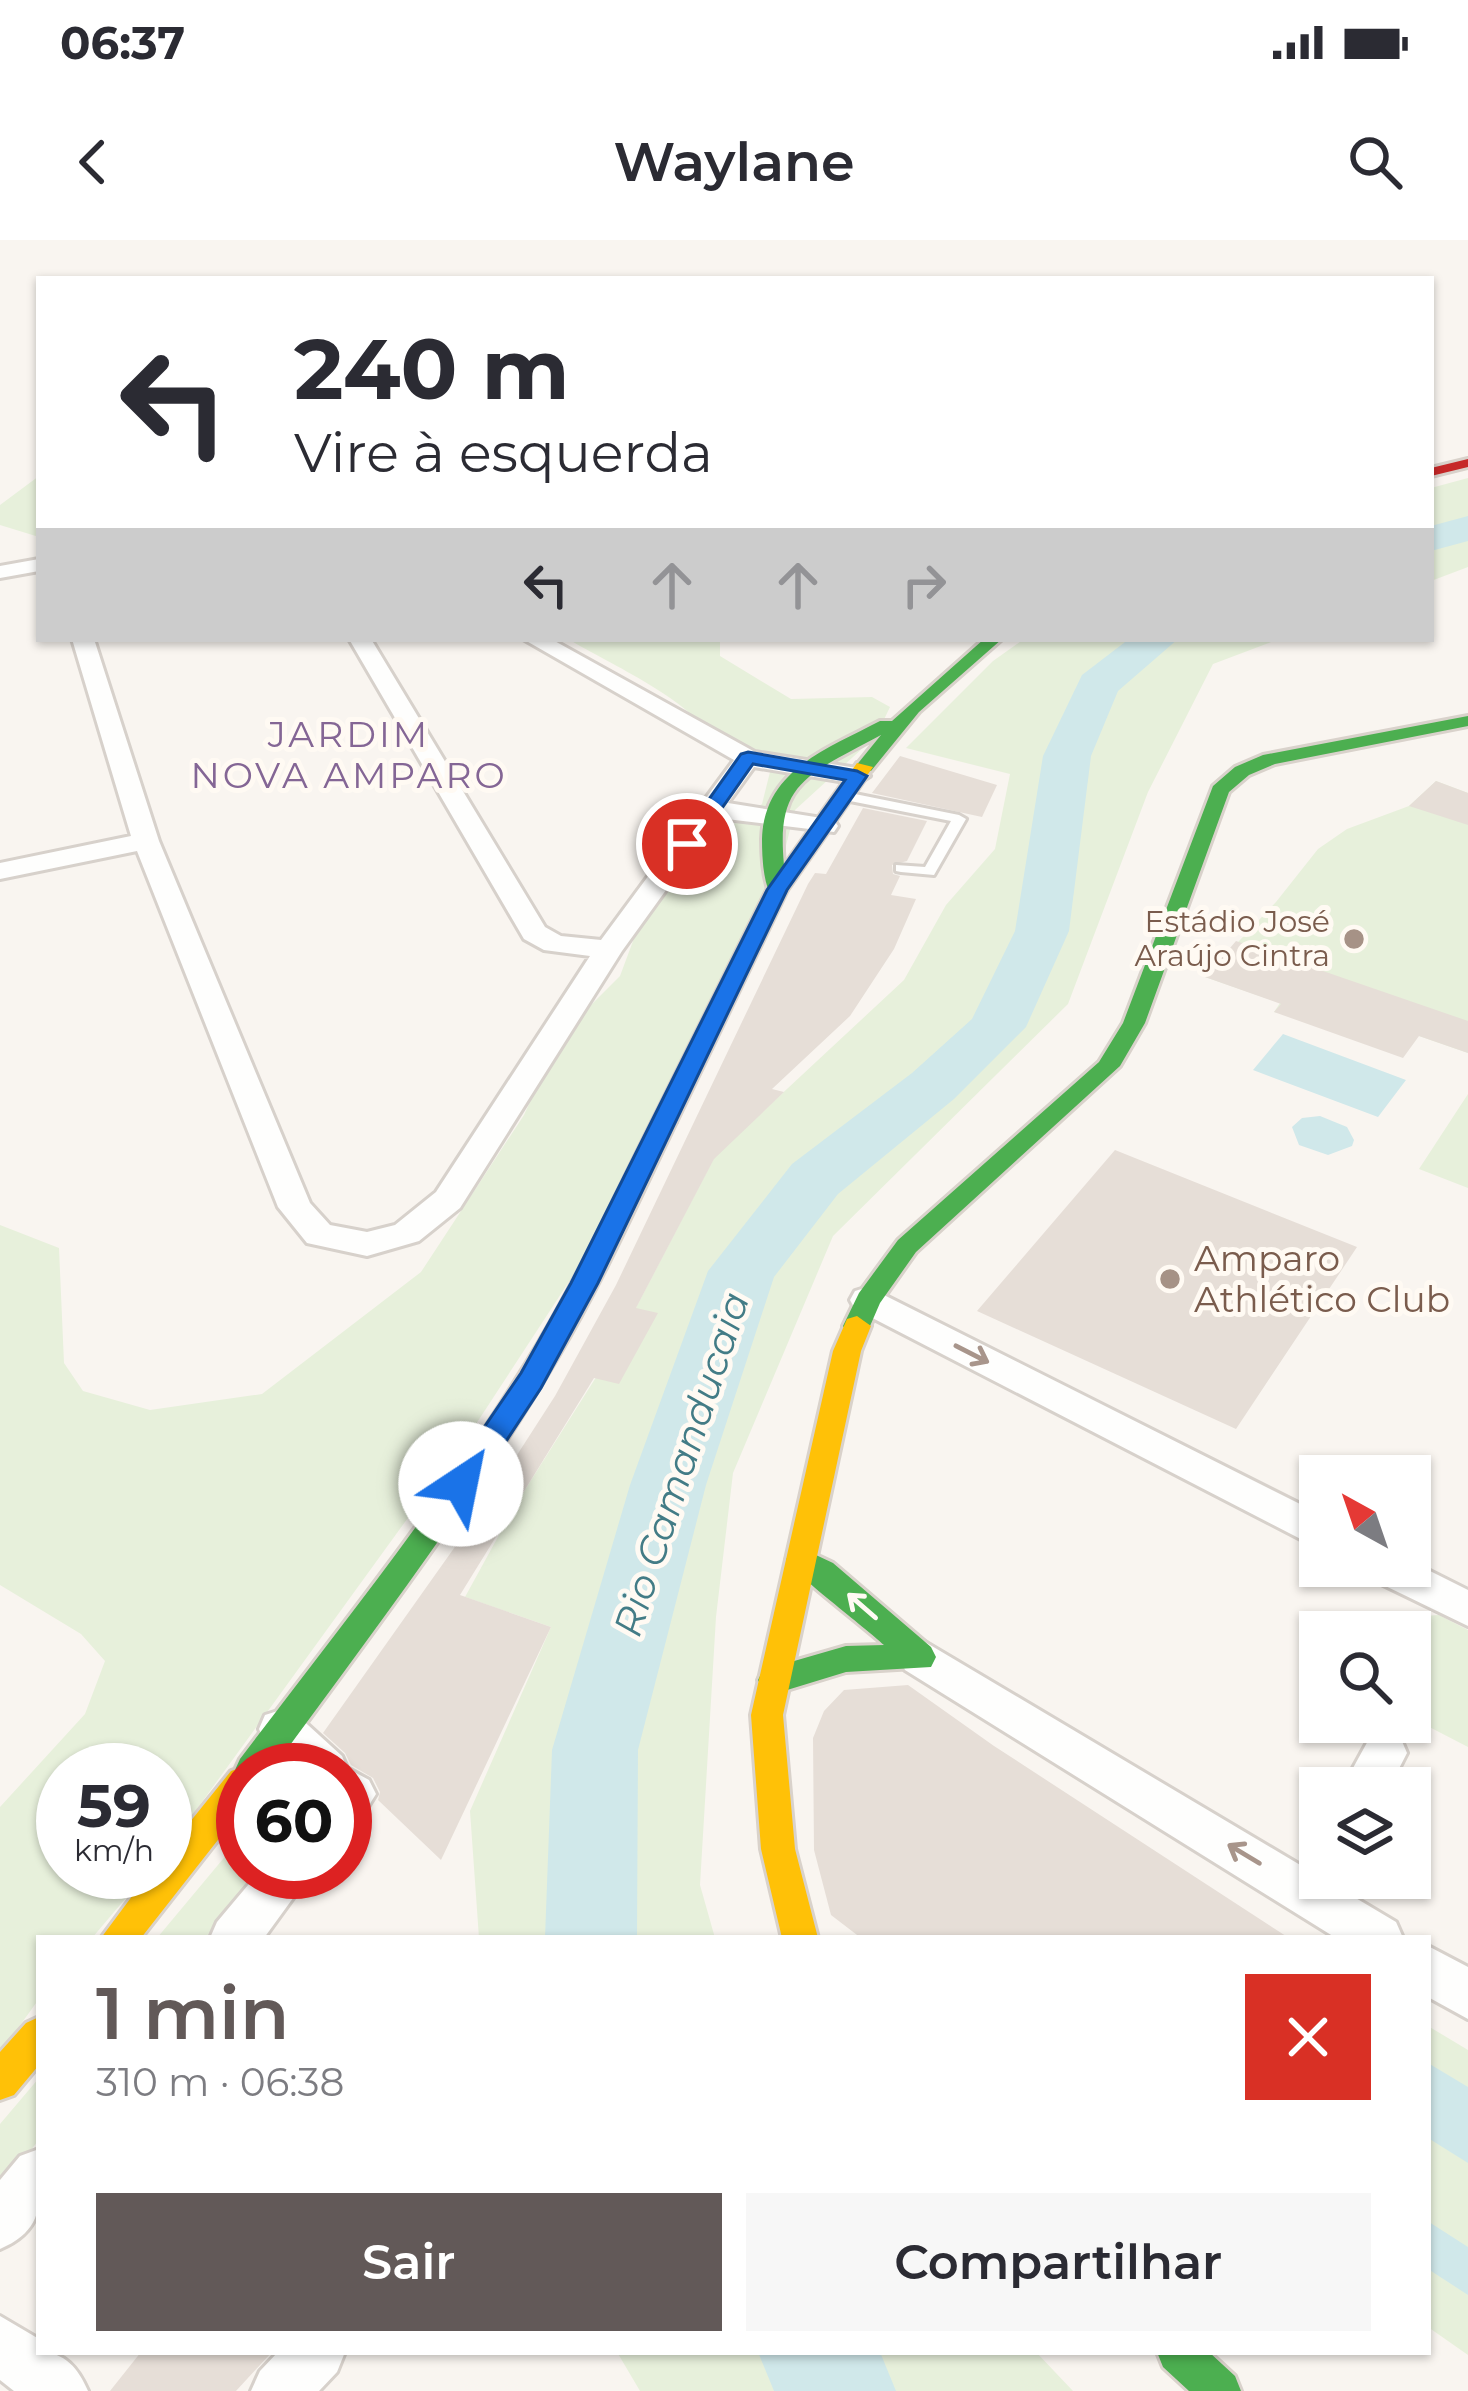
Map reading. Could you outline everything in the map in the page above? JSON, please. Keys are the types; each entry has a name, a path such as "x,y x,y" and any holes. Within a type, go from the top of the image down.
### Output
{"main road":[{"path":"1434,471 1468,463"},
{"path":"271,1743 461,1484 531,1380 585,1283 777,890 914,708 991,642"},
{"path":"777,890 767,849 768,818 781,786 806,767 914,708"},
{"path":"799,1935 778,1849 767,1715 847,1351 868,1300 907,1246 1108,1066 1134,1023 1220,790 1242,771 1270,759 1468,721"},
{"path":"801,1560 822,1572 920,1658"},
{"path":"774,1680 852,1655 920,1658"},
{"path":"121,1935 216,1816"},
{"path":"0,2081 36,2039"},
{"path":"1181,2355 1220,2391"}],"street":[{"path":"0,572 36,566"},
{"path":"84,642 146,841 295,1207 319,1234 367,1244 406,1233 448,1200 609,949 748,758"},
{"path":"362,642 534,933 554,944 609,949"},
{"path":"539,642 748,758 806,767 851,786"},
{"path":"713,808 825,826"},
{"path":"0,871 146,841"},
{"path":"868,1300 1299,1522"},
{"path":"1425,1587 1468,1609"},
{"path":"920,1658 1299,1870"},
{"path":"281,1729 296,1743"},
{"path":"236,1935 266,1899"},
{"path":"1336,1899 1376,1935"},
{"path":"1431,1972 1468,1995"},
{"path":"0,2222 36,2179"},
{"path":"0,2344 59,2391"},
{"path":"280,2391 314,2355"}],"lane":[{"path":"851,786 959,819 929,872 902,868"}],"green space":[{"path":"36,478 36,536 0,525 0,505"},
{"path":"1468,478 1468,567 1434,580 1434,487"},
{"path":"573,642 720,642 720,656 791,699 872,697 890,707 876,736 795,810 776,885 649,1159 476,1424 245,1743 216,1743 216,1783 192,1816 192,1743 58,1743 85,1714 105,1661 81,1634 0,1585 0,1225 59,1248 64,1363 83,1391 150,1410 262,1394 421,1272 524,1115 560,1036 620,976 636,933 682,860 762,804 772,764 749,747 704,732 664,694"},
{"path":"1020,642 1271,642 1213,664 1148,792 1068,1004 833,1236 733,1473 716,1617 700,1885 714,1935 479,1935 470,1811 551,1627 465,1597 516,1504 617,1344 715,1156 904,980 946,905 995,849 1010,774 906,748 993,661"},
{"name":"Estádio José Araújo Cintra","path":"1436,781 1468,793 1468,1053 1419,1036 1274,1012 1280,1003 1205,977 1318,849 1347,829 1409,806"},
{"path":"1468,1094 1468,1188 1419,1169"},
{"path":"1431,1615 1468,1630 1468,1747 1431,1728"},
{"path":"36,1768 36,1899 125,1899 95,1935 36,1935 36,2003 0,2053 0,1807"},
{"path":"216,1867 216,1899 238,1899 208,1935 160,1935"},
{"path":"1431,2028 1468,2050 1468,2355 1431,2329"},
{"path":"36,2082 36,2144 0,2187 0,2124"},
{"path":"619,2355 1039,2355 1073,2391 640,2391"}],"water":[{"path":"1283,1034 1406,1080 1378,1117 1253,1070"},
{"path":"1320,1116 1347,1127 1352,1146 1328,1155 1299,1145 1292,1127 1302,1118"},
{"path":"1431,2065 1468,2087 1468,2163 1431,2140"},
{"path":"1431,2223 1468,2247 1468,2295 1431,2271"}],"building":[{"path":"900,756 997,785 982,817 872,793"},
{"path":"1436,781 1468,793 1468,825 1409,806"},
{"path":"863,808 927,821 907,861 892,865 893,874 900,876 891,895 916,899 894,949 850,1016 772,1089 784,1092 714,1159 636,1308 658,1313 619,1384 594,1378 460,1595 551,1627 441,1860 378,1800 380,1792 372,1777 372,1743 334,1743 323,1733 486,1503 555,1396 616,1285 808,884 815,873 826,874"},
{"path":"1236,941 1468,1021 1468,1053 1419,1036 1403,1058 1274,1012 1281,1004 1205,977"},
{"name":"Amparo Athlético Club","path":"1115,1150 1357,1247 1236,1429 977,1311"},
{"path":"908,1685 1284,1935 857,1935 831,1915 814,1850 813,1738 824,1711 844,1690"},
{"path":"139,2355 269,2355 236,2391 110,2391"}],"waterway":[{"name":"Rio Camanducaia","path":"1434,538 1468,528"},
{"name":"Rio Camanducaia","path":"591,1935 595,1750 668,1485 742,1271 815,1179 933,1086 997,1027 1042,931 1067,756 1098,685 1152,642"},
{"name":"Rio Camanducaia","path":"814,2355 841,2391"}],"traffic: fast":[{"path":"864,767 913,708 990,642"},
{"path":"857,1326 868,1300 907,1246 1108,1066 1134,1023 1220,790 1242,771 1270,759 1468,721"},
{"path":"777,890 772,822 778,800 807,768 886,725"},
{"path":"272,1743 429,1530 529,1382 583,1287 664,1122"},
{"path":"801,1560 822,1572 920,1657"},
{"path":"774,1680 846,1659 920,1657"},
{"path":"1181,2355 1220,2391"}],"traffic: slow":[{"path":"664,1122 777,890 864,767"},
{"path":"799,1935 778,1849 767,1715 847,1351 857,1326"},
{"path":"121,1935 216,1816"},
{"path":"0,2081 36,2039"}],"traffic: jam":[{"path":"1434,471 1468,463"}],"place":[{"name":"Estádio José Araújo Cintra","path":"1354,939"},
{"name":"Amparo Athlético Club","path":"1170,1279"}],"district":[{"name":"JARDIM NOVA AMPARO","path":"349,754"}],"route":[{"path":"461,1484 531,1380 585,1283 777,890 857,776 748,758 687,844"}]}
